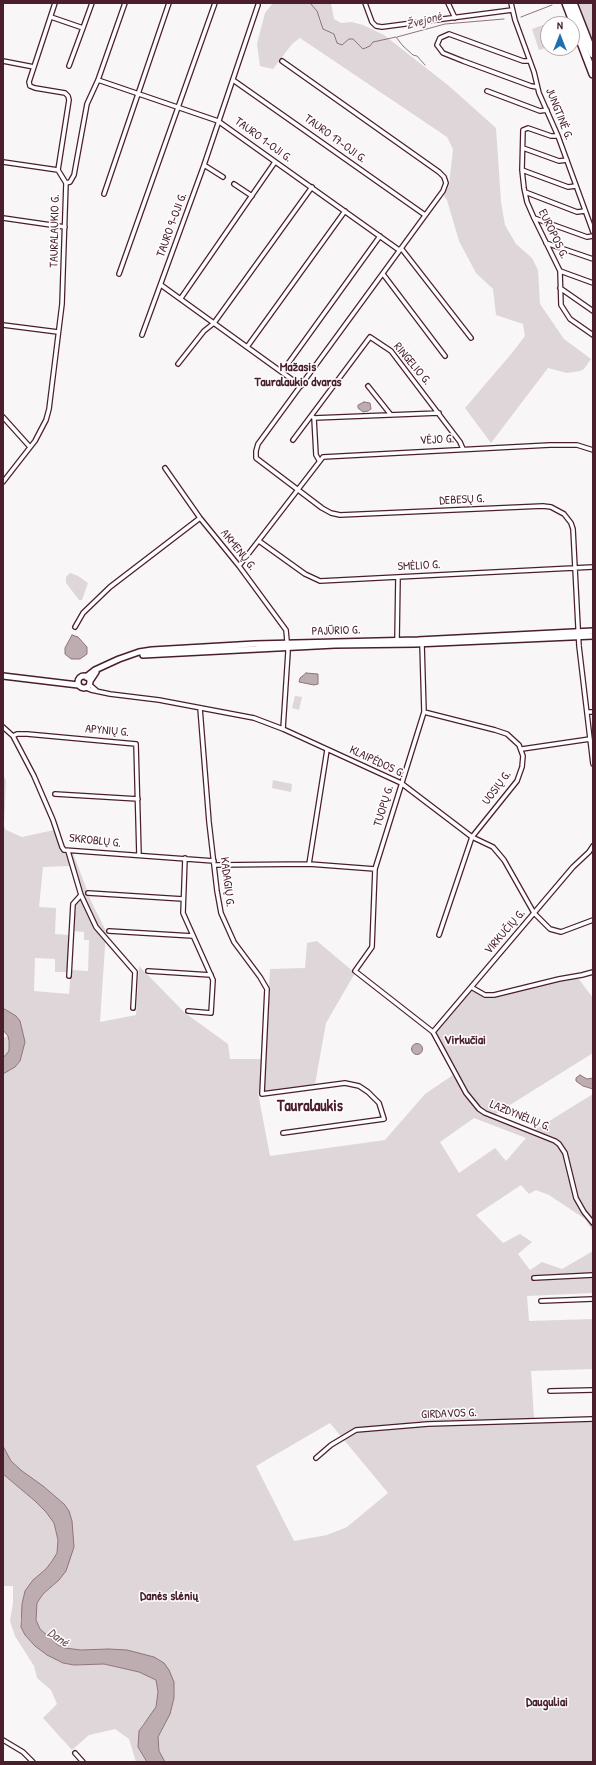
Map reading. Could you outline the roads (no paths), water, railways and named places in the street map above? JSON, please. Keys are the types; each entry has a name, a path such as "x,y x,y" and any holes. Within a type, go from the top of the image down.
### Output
{"highway":[{"path":"566,3 593,74"},
{"path":"573,3 593,54"}],"main road":[{"name":"PAJŪRIO G.","path":"288,646 422,644 579,634 593,631"},
{"name":"PAJŪRIO G.","path":"3,676 66,683 78,682 83,676 88,682 100,670 124,660 146,654 397,640 579,634 593,636"},
{"path":"78,682 82,688 88,682"}],"street":[{"path":"3,162 58,170 69,100 68,96 65,94 34,88 30,86 29,82 55,3"},
{"path":"69,66 92,3"},
{"path":"66,183 70,182 74,176 87,104 98,80 125,3"},
{"path":"104,194 169,3"},
{"path":"119,274 215,3"},
{"path":"365,3 372,22 376,26 382,27 512,10"},
{"path":"448,3 455,18"},
{"name":"JUNGTINĖ G.","path":"511,3 515,20 530,61 537,86 558,136 593,232"},
{"name":"TAURO 9-OJI G.","path":"142,335 204,165 258,5"},
{"path":"51,17 83,28"},
{"path":"530,61 523,61 449,34 440,38 437,45 443,53 531,86 537,86"},
{"path":"161,285 301,386 442,191 446,183 444,177 439,172 282,61"},
{"path":"3,62 34,67"},
{"name":"TAURO 1-OJI G.","path":"98,80 218,121 400,249 471,338"},
{"name":"TAURO 17-OJI G.","path":"233,80 425,215"},
{"path":"487,91 540,111 547,110"},
{"name":"EUROPOS G.","path":"558,136 551,136 530,128 525,128 523,130 522,170 525,192 527,202 534,218 560,271 561,305 566,314 593,335"},
{"path":"523,148 560,161 567,160"},
{"path":"180,298 275,162"},
{"path":"204,165 223,177"},
{"name":"TAURALAUKIO G.","path":"3,482 42,430 49,409 62,304 65,227 66,183 58,170"},
{"path":"522,170 568,187 576,186"},
{"path":"234,184 252,196"},
{"path":"178,364 204,331 214,322 312,187"},
{"path":"525,192 577,212 585,211"},
{"path":"247,347 345,211"},
{"path":"3,218 65,227"},
{"path":"534,218 587,236 593,236"},
{"path":"282,372 380,236"},
{"path":"546,243 593,259"},
{"path":"560,271 593,283"},
{"path":"383,274 445,356"},
{"path":"560,288 593,311"},
{"path":"3,325 58,332"},
{"name":"RINGELIO G.","path":"310,415 370,336 391,352 460,442 463,449"},
{"name":"DEBESŲ G.","path":"301,386 258,444 255,453 257,460 326,510 340,515 551,507 564,514 571,523 573,530 579,634"},
{"path":"368,386 391,415"},
{"path":"293,440 310,415 314,418 439,414"},
{"path":"3,417 30,447"},
{"path":"239,566 319,460 316,455 314,418"},
{"name":"VĖJO G.","path":"319,460 326,456 571,444 593,450"},
{"name":"AKMENŲ G.","path":"164,468 200,518 282,622 287,634 288,646 283,729"},
{"path":"75,627 83,613 110,587 200,518"},
{"name":"SMĖLIO G.","path":"259,541 305,574 315,579 325,581 593,567"},
{"path":"397,640 398,577"},
{"path":"579,634 593,764"},
{"name":"TUOPŲ G.","path":"355,971 372,947 374,869 424,712 422,644"},
{"name":"KLAIPĖDOS G.","path":"88,682 98,692 157,700 254,718 283,729 401,783 472,837 490,845 497,851 534,913 545,925 555,931 570,930 593,920"},
{"name":"KADAGIŲ G.","path":"200,708 216,891 220,913 234,942 267,989 262,1094 345,1083 359,1086 368,1092 379,1103 384,1119 283,1133"},
{"path":"424,712 500,731 510,736 522,749 590,739"},
{"path":"587,712 593,712"},
{"name":"SKROBLŲ G.","path":"3,727 13,736 40,790 62,847 68,851 185,858 214,863 309,864 374,869"},
{"name":"APYNIŲ G.","path":"13,736 17,734 27,734 136,744 139,855"},
{"name":"UOSIŲ G.","path":"439,935 472,837 519,776 523,763 522,749"},
{"path":"309,864 327,750"},
{"path":"55,794 138,799"},
{"name":"VIRKUČIŲ G.","path":"433,1032 572,867 593,846"},
{"path":"68,851 81,895 96,927 135,972 133,1008"},
{"path":"185,858 183,913 213,980 211,1013 188,1011"},
{"path":"88,893 183,899"},
{"path":"69,976 73,904 81,895"},
{"path":"110,931 193,936"},
{"path":"148,971 211,975"},
{"name":"LAZDYNĖLIŲ G.","path":"355,971 433,1032 466,1093 479,1109 485,1113 555,1141 559,1144 565,1154 576,1198 584,1212 593,1223"},
{"path":"471,987 485,995 494,995 593,972"},
{"path":"534,1278 593,1275"},
{"path":"542,1301 593,1299"},
{"path":"550,1391 593,1390"},
{"name":"GIRDAVOS G.","path":"316,1458 331,1445 356,1430 428,1424 593,1419"},
{"path":"3,1740 23,1752 33,1762"},
{"path":"75,1753 83,1762"}],"waterway":[{"path":"310,3 317,11 323,29 334,34 337,43 342,45 349,39 353,39 363,49 370,46 373,42 396,37 403,46 413,55 417,56 425,65"},
{"name":"Žvejonė","path":"521,17 552,5"},
{"name":"Žvejonė","path":"397,37 445,24 504,19"}],"district":[{"name":"Mažasis Tauralaukio dvaras","path":"298,376"},
{"name":"Virkučiai","path":"465,1041"},
{"name":"Tauralaukis","path":"310,1107"},
{"name":"Danės slėnių","path":"169,1597"},
{"name":"Dauguliai","path":"547,1703"}],"water label":[{"name":"Danė","path":"58,1638"}]}
